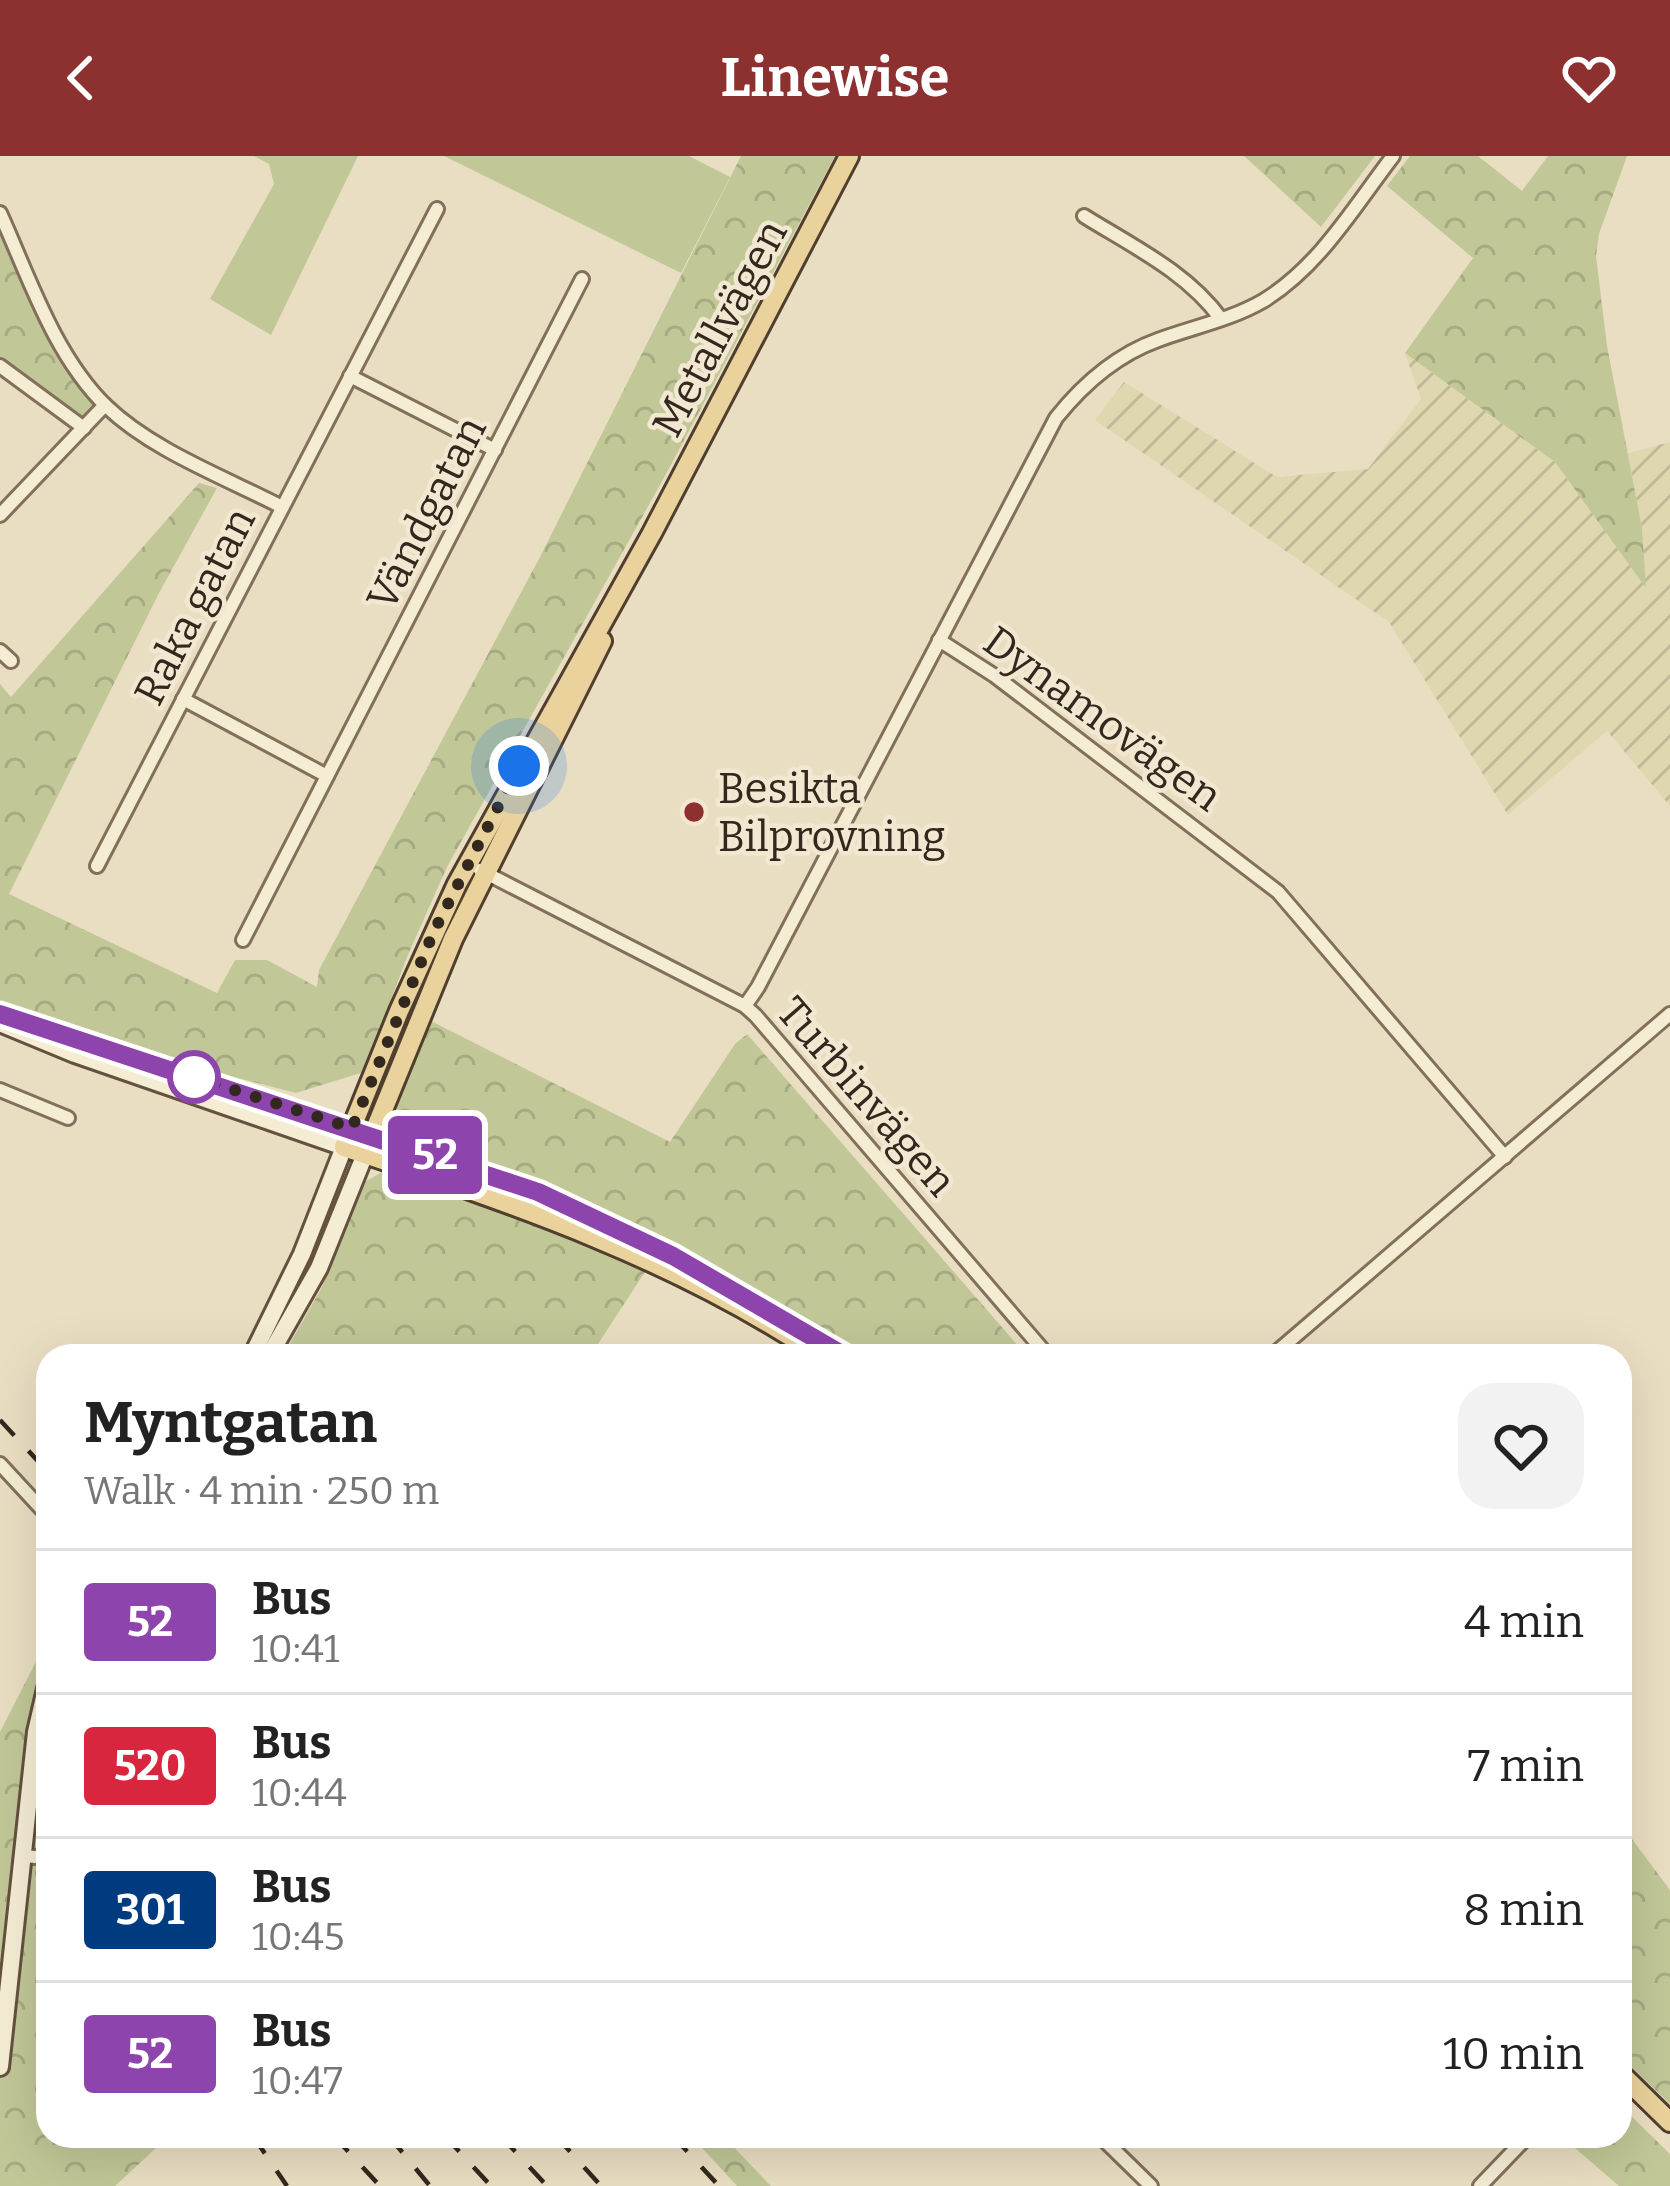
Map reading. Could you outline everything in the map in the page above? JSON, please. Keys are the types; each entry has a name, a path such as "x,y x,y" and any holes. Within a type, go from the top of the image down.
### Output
{"main road":[{"name":"Metallvägen","path":"348,1137 416,973 476,868 849,156"},
{"name":"Metallvägen","path":"365,1154 476,868"},
{"path":"348,1137 372,1134 579,1209 673,1256 824,1344"},
{"path":"348,1137 365,1154 532,1210 626,1248 736,1304 801,1344"},
{"path":"1632,2085 1670,2122"},
{"path":"1632,2101 1670,2138"}],"street":[{"path":"939,640 1043,439 1071,399 1107,366 1131,352 1267,298 1300,274 1393,156"},
{"name":"Raka gatan","path":"97,866 436,209"},
{"path":"0,212 57,337 105,405 152,439 282,507"},
{"path":"1084,216 1179,275 1207,299 1221,319"},
{"name":"Vändgatan","path":"243,940 582,279"},
{"path":"0,366 84,428"},
{"path":"350,376 495,451"},
{"path":"0,515 105,405"},
{"name":"Dynamovägen","path":"745,1006 939,640 995,676 1278,892 1505,1157"},
{"path":"183,699 328,776"},
{"name":"Turbinvägen","path":"476,868 745,1006 1038,1344"},
{"path":"1286,1344 1670,1014"},
{"path":"0,1019 75,1054 348,1137 302,1254 258,1344"},
{"path":"0,1090 68,1118"},
{"path":"275,1344 319,1268 365,1154"},
{"path":"0,1464 36,1503"},
{"path":"0,2068 36,1732"},
{"path":"23,1856 36,1857"},
{"path":"1112,2148 1151,2186"},
{"path":"1480,2186 1516,2148"}],"shaded area":[{"path":"1607,346 1628,453 1670,442 1670,806 1607,731 1508,815 1389,622 1095,420 1124,382 1277,477 1368,469 1421,399 1405,353 1555,462 1645,586 1642,528"}],"green space":[{"path":"254,156 358,156 271,335 210,299 274,184 269,164"},
{"path":"444,156 689,156 730,177 681,273"},
{"path":"741,156 835,156 665,476 447,867 364,1072 296,1093 80,1037 0,1005 0,684 11,697 199,483 217,488 159,593 9,894 217,993 235,960 267,960 317,987 319,970 540,557"},
{"path":"1244,156 1375,156 1321,227"},
{"path":"1410,156 1478,156 1522,191 1548,156 1627,156 1599,234 1596,256 1607,346 1642,528 1646,588 1555,462 1405,353 1473,258 1387,186"},
{"path":"0,208 57,337 104,406 86,434 0,369"},
{"path":"427,1019 670,1142 735,1044 747,1034 1017,1344 847,1344 677,1247 531,1180 411,1138 400,1130 396,1105"},
{"path":"382,1172 443,1190 647,1269 598,1344 290,1344 322,1287 363,1183"},
{"path":"36,1662 36,2148 156,2148 115,2186 0,2186 0,1732"},
{"path":"1632,1839 1670,1890 1670,2104 1632,2068"},
{"path":"1632,2117 1670,2154 1670,2186 1619,2186 1575,2148 1632,2148"},
{"path":"702,2148 735,2148 771,2186 737,2186"}],"railway":[{"path":"0,1420 36,1459"},
{"path":"261,2148 287,2186"},
{"path":"345,2148 380,2186"},
{"path":"399,2148 430,2186"},
{"path":"456,2148 491,2186"},
{"path":"512,2148 547,2186"},
{"path":"567,2148 601,2186"},
{"path":"684,2148 719,2186"}],"bus line":[{"name":"52","path":"0,1014 538,1192 673,1256 825,1344"}],"place":[{"name":"Besikta Bilprovning","path":"694,812"}],"route":[{"path":"194,1077 352,1128 434,931 519,766"}]}
